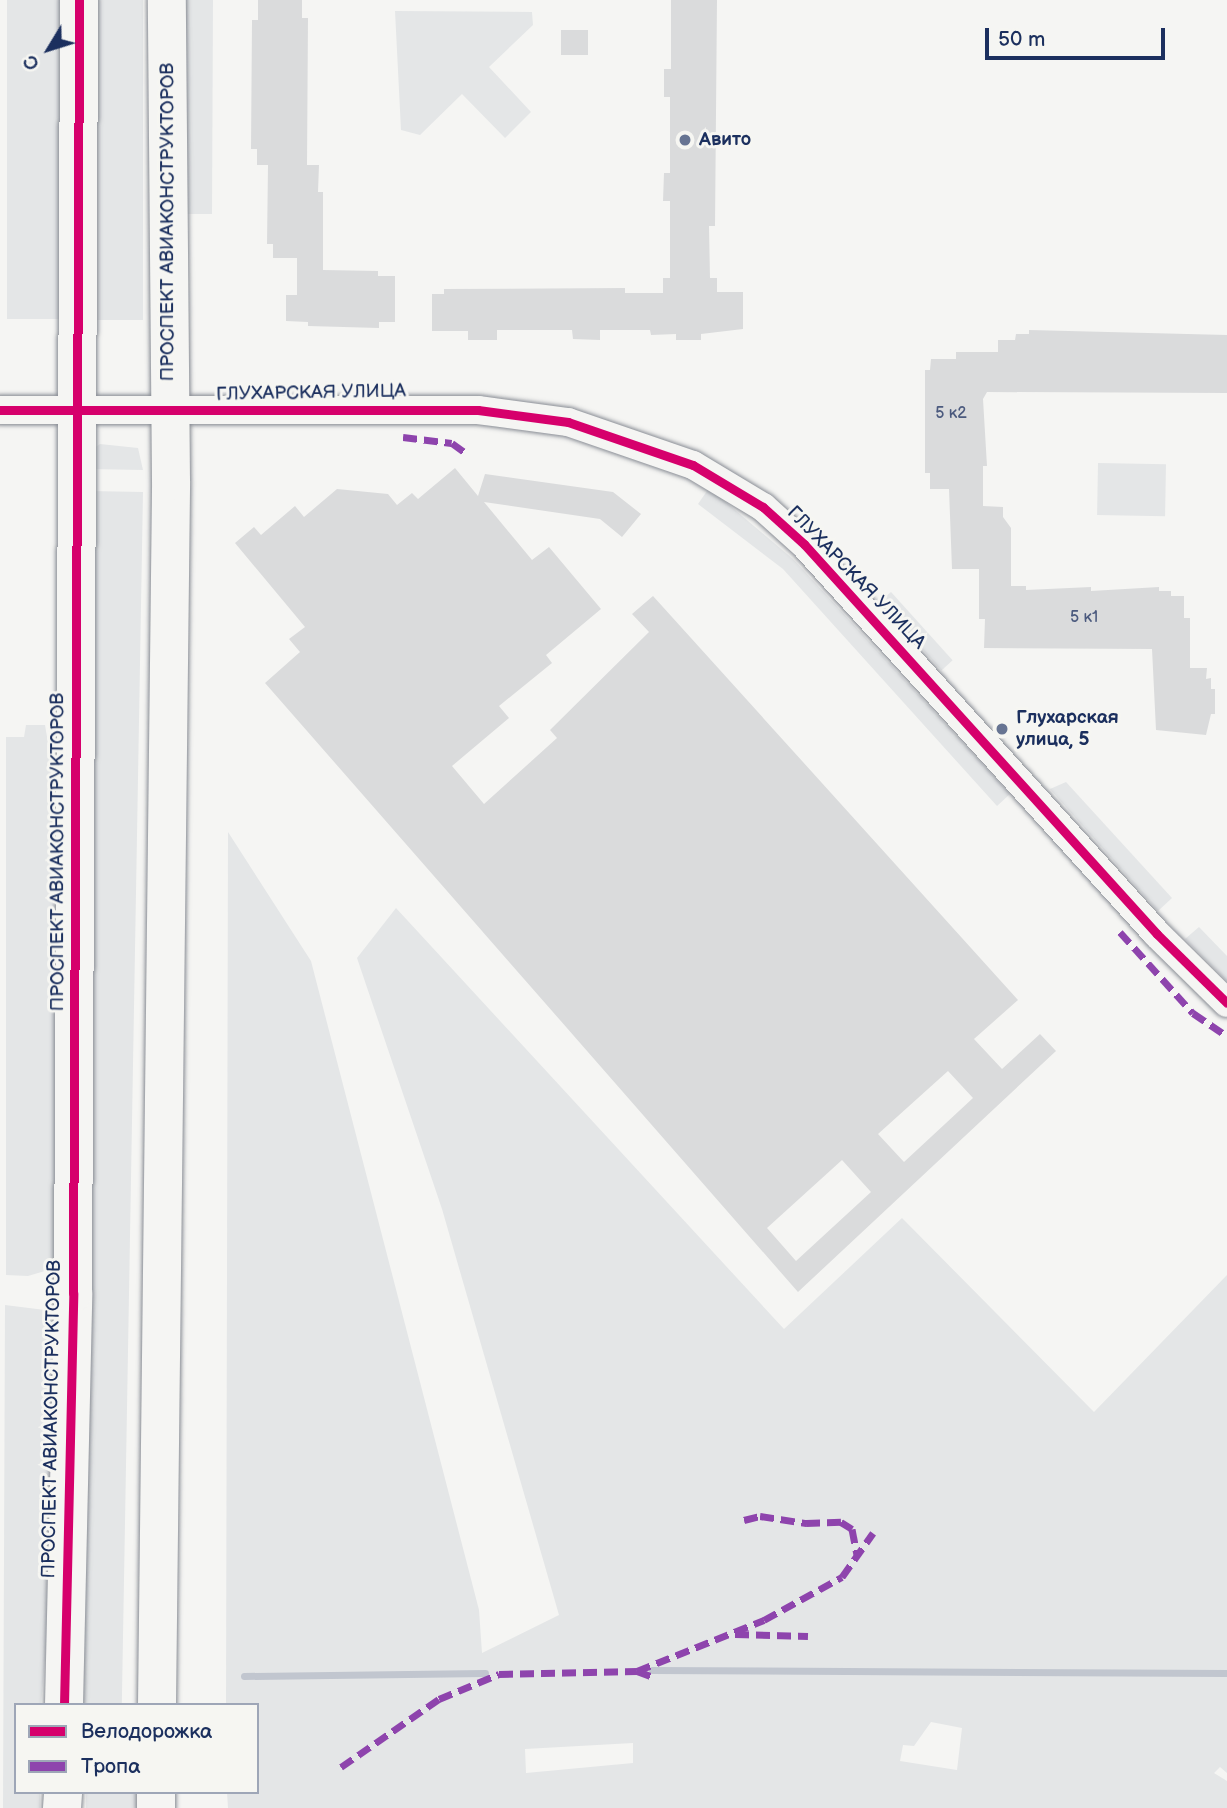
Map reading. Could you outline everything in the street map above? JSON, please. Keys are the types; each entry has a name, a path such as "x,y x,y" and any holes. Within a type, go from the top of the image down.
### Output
{"street":[{"name":"ПРОСПЕКТ АВИАКОНСТРУКТОРОВ","path":"64,1703 73,1280 79,0"},
{"name":"ПРОСПЕКТ АВИАКОНСТРУКТОРОВ","path":"157,1703 169,411 167,0"},
{"name":"ГЛУХАРСКАЯ УЛИЦА","path":"0,410 416,409 521,414 569,422 642,445 725,481 763,507 804,544 1157,934 1227,1003"}],"shaded area":[{"path":"7,0 60,0 60,319 7,319"},
{"path":"93,0 143,0 143,320 93,320"},
{"path":"179,0 213,0 212,214 186,214"},
{"path":"395,11 532,12 533,25 489,67 531,112 505,138 462,94 420,135 401,130"},
{"path":"100,444 138,448 143,470 89,469 94,448"},
{"path":"1098,463 1166,464 1165,516 1097,515"},
{"path":"709,488 793,559 1010,794 997,806 783,569 698,504"},
{"path":"89,491 143,492 122,1703 68,1703"},
{"path":"891,592 953,660 941,670 880,602"},
{"path":"26,725 45,725 58,801 55,1268 28,1276 6,1275 6,737 24,737"},
{"path":"1066,782 1172,898 1158,911 1050,789"},
{"path":"228,832 311,961 479,1610 482,1653 559,1615 442,1209 357,958 396,908 784,1329 902,1218 1094,1412 1227,1275 1227,1773 1220,1767 1214,1773 1227,1781 1227,1808 228,1808 227,1794 259,1794 259,1703 226,1703","holes":["931,1722 962,1728 957,1770 900,1761 903,1745 914,1746","633,1743 633,1763 526,1773 525,1749"]},
{"path":"1199,927 1227,956 1227,981 1185,939"},
{"path":"5,1305 53,1311 54,1552 41,1703 14,1703 14,1794 40,1794 40,1808 3,1808"},
{"path":"86,1794 139,1794 139,1808 86,1808"}],"building":[{"path":"258,0 302,0 302,18 308,18 307,165 319,165 318,192 323,192 323,270 378,271 378,276 395,276 395,322 379,322 379,328 308,326 308,322 286,321 286,295 297,295 297,258 273,258 273,244 267,244 268,165 257,165 257,149 251,149 252,20 258,20"},
{"path":"671,0 717,0 715,226 709,226 710,278 717,278 717,292 743,292 743,329 701,334 701,340 676,340 676,334 651,335 650,330 600,330 600,340 573,339 572,330 497,330 497,340 468,340 468,331 432,331 432,294 444,294 444,289 625,288 625,293 663,293 663,278 670,278 670,201 663,201 664,173 670,173 670,97 664,97 664,69 671,69"},
{"path":"561,30 588,30 588,55 561,55"},
{"path":"1029,330 1227,335 1227,393 987,392 983,399 987,466 983,466 983,506 1003,507 1003,517 1011,528 1011,586 1026,586 1026,590 1091,587 1091,591 1159,587 1159,591 1171,591 1171,596 1184,596 1184,618 1190,618 1190,668 1207,668 1206,679 1211,678 1211,689 1215,689 1215,714 1211,714 1206,735 1156,730 1152,649 984,648 985,619 979,619 979,569 952,569 949,489 930,489 930,473 925,473 925,370 930,370 931,359 956,359 956,352 998,352 998,340 1015,340 1016,334 1029,334"},
{"path":"455,468 478,496 485,474 613,492 641,514 622,537 600,519 484,502 532,560 549,547 601,609 546,655 552,663 499,706 509,718 452,766 484,804 557,738 550,730 649,632 632,614 653,596 1018,1000 974,1039 1002,1069 1040,1034 1056,1051 798,1292 265,683 300,652 289,639 305,627 235,543 254,527 261,535 295,506 304,517 337,489 388,494 397,505 412,493 418,499","holes":["948,1071 973,1098 904,1162 878,1134","842,1160 871,1192 796,1261 767,1228"]}],"waterway":[{"path":"652,1670 1227,1673"},
{"path":"244,1676 485,1673"}],"marked path":[{"path":"403,437 452,443 467,454"},
{"path":"1120,932 1193,1013 1227,1036"},
{"path":"744,1520 760,1516 806,1523 841,1522 852,1529 857,1555"},
{"path":"341,1767 439,1699 499,1674 637,1671 764,1620 842,1577 873,1533"},
{"path":"735,1634 808,1636"},
{"path":"637,1671 656,1678"}],"cycle path":[{"path":"64,1703 73,1293 79,0"},
{"path":"0,410 478,410 568,422 693,465 763,507 804,544 1157,934 1227,1003"}],"place":[{"name":"Авито","path":"685,140"},
{"name":"Глухарская улица, 5","path":"1002,729"}]}
